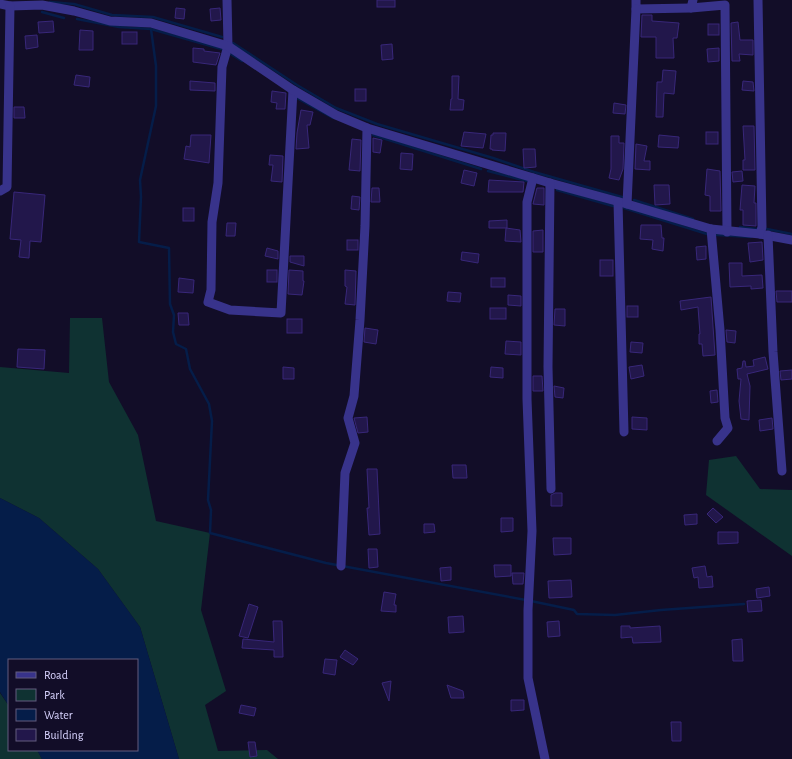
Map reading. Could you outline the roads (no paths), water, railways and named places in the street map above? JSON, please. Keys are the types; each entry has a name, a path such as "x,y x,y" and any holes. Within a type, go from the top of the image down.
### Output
{"street":[{"path":"227,0 228,46 222,67 218,183 212,222 211,290 208,302 230,310 281,313 293,90"},
{"path":"758,0 762,227 764,235 782,471"},
{"path":"0,4 10,6 42,5 74,11 110,21 151,23 228,46 293,90 336,114 367,128 711,230 764,235 792,240"},
{"path":"624,432 622,203 636,5 725,5 727,232"},
{"path":"0,191 7,187 10,6"},
{"path":"341,566 345,473 355,443 348,418 354,396 360,320 365,226 367,128"},
{"path":"533,178 527,202 527,399 532,531 528,678 545,759"},
{"path":"550,183 548,367 551,489"},
{"path":"711,230 720,330 725,418 728,428 718,441"}],"water":[{"path":"0,498 39,518 98,569 140,627 179,759 42,759 38,751 138,751 138,659 8,659 8,704 0,692"}],"waterway":[{"path":"50,2 74,4 112,15 153,17 222,37"},
{"path":"42,12 64,18"},
{"path":"77,19 119,27 151,29 225,50"},
{"path":"151,29 156,66 156,106 140,180 141,197 139,242 169,248 170,304 174,315 173,332 176,344 186,349 190,369 209,404 212,421 208,500 211,510 210,533 326,563 526,600"},
{"path":"233,43 297,85 336,108 377,124 622,197"},
{"path":"229,53 242,61"},
{"path":"295,97 333,118"},
{"path":"373,135 481,169"},
{"path":"488,171 527,181"},
{"path":"557,190 613,206"},
{"path":"634,200 693,219"},
{"path":"624,208 707,234"},
{"path":"740,227 757,229"},
{"path":"767,229 792,234"},
{"path":"717,235 751,237"},
{"path":"531,601 574,610 577,614 615,615 744,604"}]}
